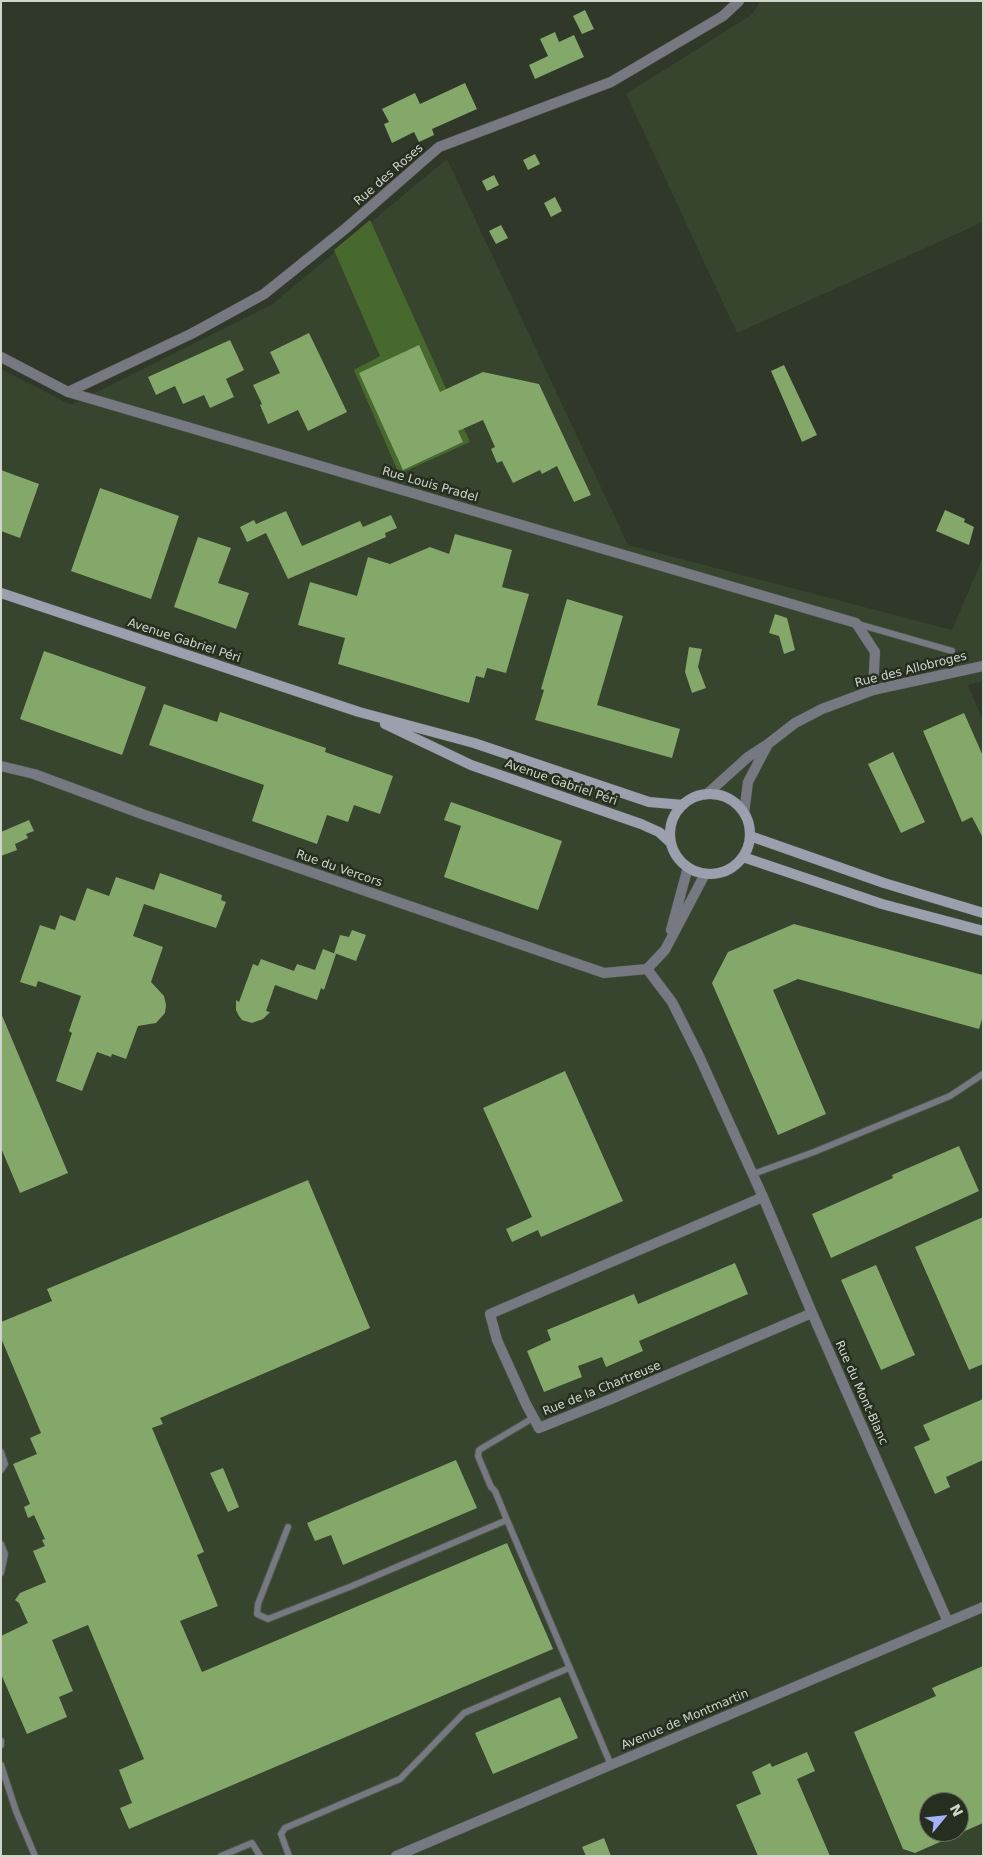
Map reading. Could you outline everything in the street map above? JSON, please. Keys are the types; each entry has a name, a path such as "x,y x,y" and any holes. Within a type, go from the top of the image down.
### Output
{"main road":[{"name":"Avenue Gabriel Péri","path":"1,593 359,712 474,743 648,802 683,805"},
{"name":"Avenue Gabriel Péri","path":"359,712 471,765 641,824 659,832 671,843"},
{"path":"707,794 716,794 732,800 744,813 750,828 748,847 743,857 727,871 716,874 705,874 688,867 680,861 671,843 670,833 676,813 690,799 707,794"},
{"path":"750,836 884,883 983,913"},
{"path":"743,857 882,904 983,931"}],"street":[{"name":"Rue des Roses","path":"68,392 191,334 264,294 345,229 439,147 611,82 723,16 739,1"},
{"name":"Rue Louis Pradel","path":"1,357 68,392 856,623"},
{"path":"856,623 875,652 873,690"},
{"name":"Rue des Allobroges","path":"707,794 748,757 795,724 822,709 873,690 983,666"},
{"name":"Rue des Allobroges","path":"744,813 748,782 768,744"},
{"name":"Rue du Vercors","path":"1,766 34,774 160,820 604,974 647,969"},
{"path":"665,950 688,867"},
{"path":"647,969 665,950 705,874"},
{"name":"Rue du Mont-Blanc","path":"647,969 672,1002 684,1025 763,1197 948,1622"},
{"name":"Rue de la Chartreuse","path":"763,1197 490,1314 497,1340 539,1428 812,1313"},
{"name":"Avenue de Montmartin","path":"396,1856 983,1607"}],"lane":[{"name":"Rue Louis Pradel","path":"856,623 952,651"},
{"path":"752,1174 814,1152 950,1096 983,1074"},
{"path":"533,1418 479,1450 478,1456 491,1487 495,1491 611,1765"},
{"path":"1,1452 4,1464 1,1470"},
{"path":"288,1527 258,1604 258,1614 268,1619 352,1586 507,1520"},
{"path":"1,1544 5,1554 1,1573"},
{"path":"289,1856 280,1834 285,1828 400,1779 464,1713 569,1668"},
{"path":"1,1765 16,1811 34,1856"},
{"path":"221,1856 252,1843 260,1856"}],"shaded area":[{"path":"761,1 983,1 983,222 737,333 626,94 751,15"},
{"path":"447,159 628,545 952,630 983,557 983,681 968,685 983,721 983,1856 1,1856 1,369 71,405 271,305"}],"green space":[{"path":"370,220 470,442 399,474 354,370 380,356 334,250"}],"building":[{"path":"585,10 594,29 582,34 573,16"},
{"path":"555,32 559,42 574,35 584,57 535,79 529,65 548,56 540,39"},
{"path":"465,83 477,109 432,129 434,135 419,142 414,132 392,143 384,124 389,122 382,109 415,93 420,104"},
{"path":"535,154 540,164 528,170 523,160"},
{"path":"494,175 499,185 487,191 482,181"},
{"path":"555,197 562,211 551,217 544,203"},
{"path":"501,225 508,238 496,244 489,231"},
{"path":"309,333 347,412 308,431 298,410 268,424 260,405 262,404 253,385 280,373 270,352"},
{"path":"230,340 244,370 226,379 234,397 210,408 204,395 183,404 175,386 156,395 148,377"},
{"path":"419,345 440,392 483,372 539,384 591,495 574,502 557,466 542,474 540,470 513,483 502,461 497,463 491,449 495,447 483,420 458,431 463,442 403,470 359,373"},
{"path":"784,365 817,435 802,442 771,371"},
{"path":"1,470 39,484 20,538 1,531"},
{"path":"100,488 179,516 151,599 71,571"},
{"path":"945,510 965,519 964,522 974,527 969,545 936,531"},
{"path":"286,511 302,546 360,521 363,527 391,515 397,528 385,533 386,537 288,579 266,533 247,542 240,527 254,520 256,524"},
{"path":"455,534 512,550 502,587 529,594 506,673 487,668 484,678 476,676 469,703 338,664 345,638 298,625 310,582 357,596 368,557 390,564 430,547 449,554"},
{"path":"198,537 231,548 218,583 249,593 236,629 174,607"},
{"path":"567,599 623,616 597,705 680,729 672,758 535,720 544,690 541,689"},
{"path":"775,614 787,618 795,650 784,654 779,636 769,633"},
{"path":"689,647 702,649 698,667 706,688 692,693 685,672"},
{"path":"44,651 146,687 122,755 20,719"},
{"path":"164,704 217,722 220,712 326,748 325,752 393,776 380,814 354,805 348,822 327,815 317,844 252,821 264,785 149,745"},
{"path":"964,713 983,756 983,838 972,817 962,822 923,731"},
{"path":"893,752 925,822 901,833 868,764"},
{"path":"451,802 562,841 538,910 444,877 461,826 444,820"},
{"path":"29,820 34,831 26,834 28,838 15,844 17,850 1,856 1,832"},
{"path":"160,873 222,895 221,900 226,902 216,928 144,904 133,936 163,947 151,982 164,996 165,1013 156,1023 138,1026 126,1059 112,1054 111,1057 97,1052 82,1091 56,1081 72,1033 69,1031 81,996 38,981 36,987 20,982 40,925 55,930 60,915 75,921 87,888 109,896 116,877 154,890"},
{"path":"794,924 983,975 983,1016 979,1029 798,979 773,990 826,1114 778,1135 712,983 728,952"},
{"path":"352,930 366,935 356,961 334,953 340,935 349,937"},
{"path":"323,949 336,954 324,990 321,988 317,1000 275,985 266,1011 270,1012 263,1019 252,1023 242,1020 236,1010 236,1000 239,1002 253,964 258,966 261,959 294,971 297,964 315,970"},
{"path":"1,1013 68,1173 20,1193 1,1148"},
{"path":"565,1071 623,1201 541,1237 538,1230 512,1242 506,1229 532,1217 483,1108"},
{"path":"959,1146 979,1191 831,1258 812,1214 893,1178 892,1175"},
{"path":"308,1180 370,1328 160,1418 163,1424 152,1428 204,1552 197,1555 218,1606 180,1621 202,1672 507,1543 553,1649 129,1829 120,1808 132,1803 119,1770 144,1759 88,1625 52,1640 73,1691 59,1697 67,1717 27,1734 1,1674 1,1636 28,1623 19,1603 15,1600 20,1593 46,1582 33,1551 45,1546 42,1540 45,1539 34,1515 28,1518 24,1507 30,1504 13,1464 37,1454 30,1438 41,1433 1,1338 1,1322 52,1301 47,1289"},
{"path":"983,1217 983,1364 969,1370 915,1247"},
{"path":"735,1263 748,1294 639,1341 643,1351 606,1367 602,1357 578,1366 582,1377 544,1392 527,1351 551,1340 547,1330 634,1294 638,1304"},
{"path":"876,1265 915,1355 881,1370 841,1280"},
{"path":"983,1399 983,1460 946,1477 950,1487 935,1494 914,1447 930,1440 923,1425"},
{"path":"456,1460 477,1508 343,1565 331,1535 315,1541 307,1523"},
{"path":"223,1468 239,1507 228,1512 210,1473"},
{"path":"983,1666 983,1823 969,1829 969,1792 919,1792 919,1842 940,1842 915,1853 903,1849 854,1732 936,1696 932,1688"},
{"path":"560,1697 578,1738 493,1774 475,1733"},
{"path":"807,1752 815,1771 797,1779 830,1856 758,1856 736,1805 761,1794 752,1772 770,1763 772,1767"},
{"path":"604,1838 611,1856 586,1856 582,1847"}]}
